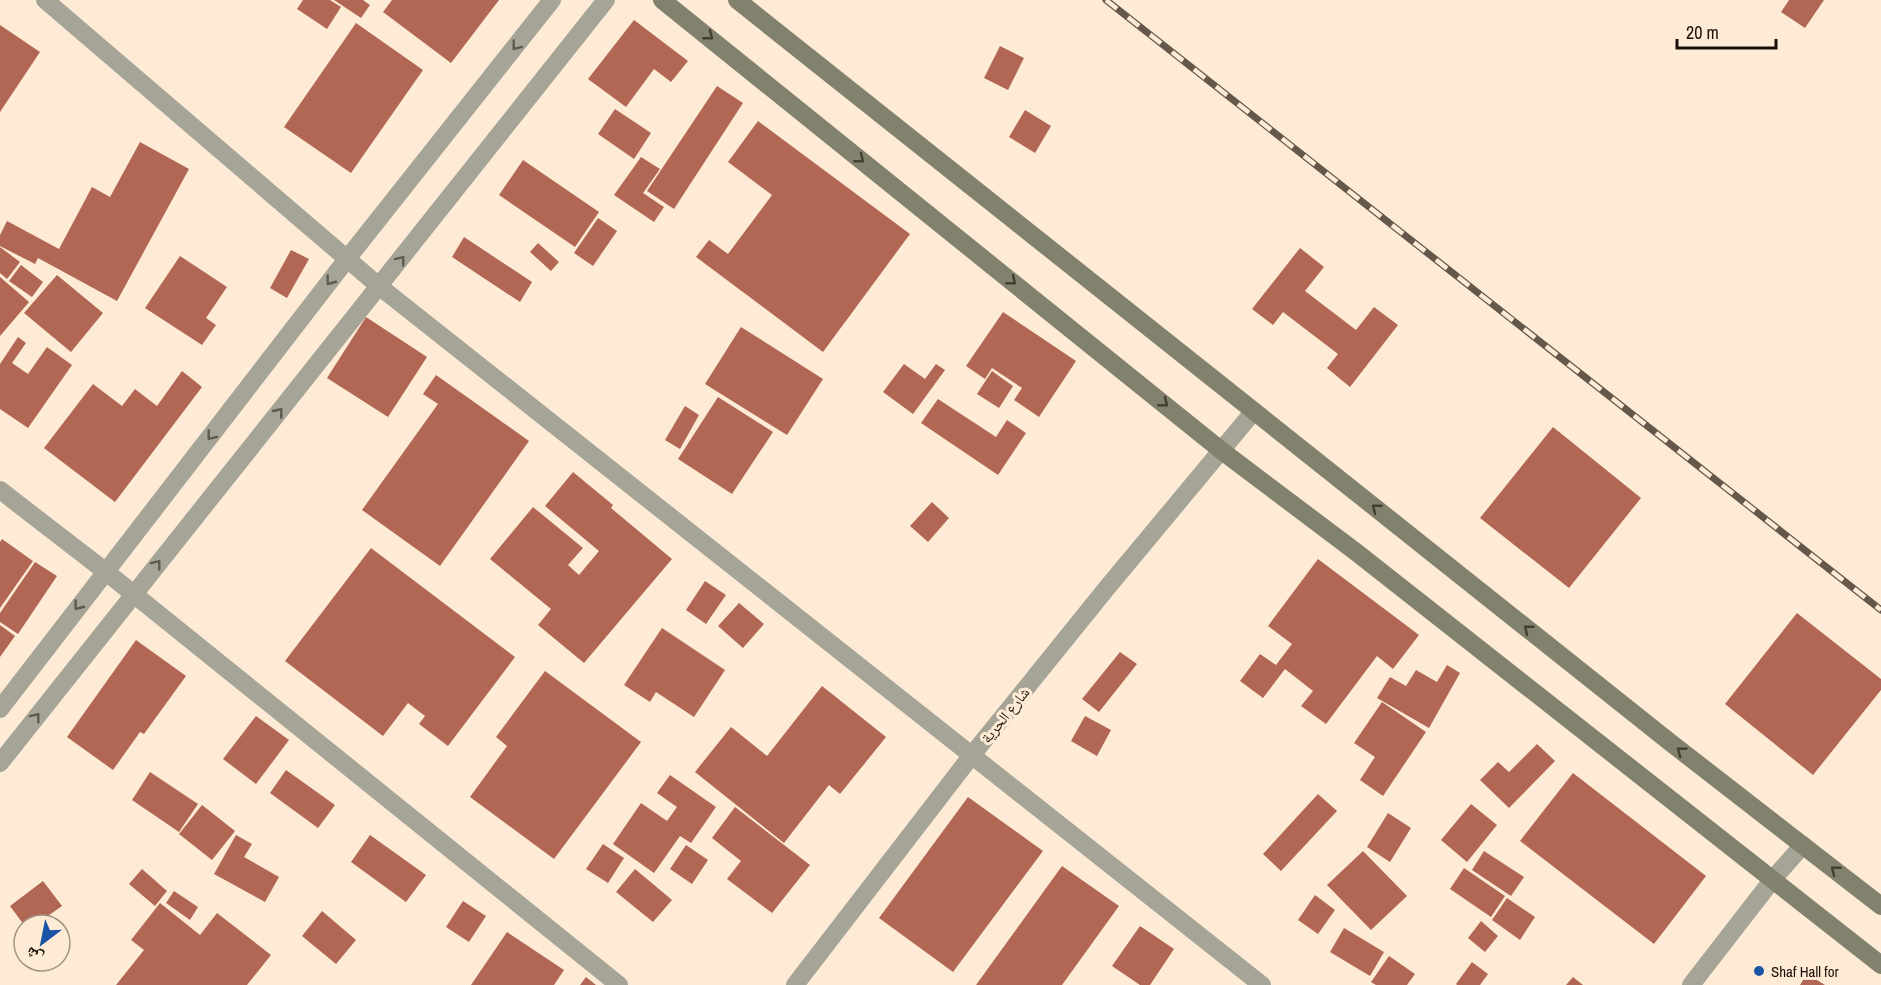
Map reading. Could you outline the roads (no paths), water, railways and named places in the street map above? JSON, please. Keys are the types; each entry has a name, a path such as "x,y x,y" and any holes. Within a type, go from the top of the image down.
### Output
{"main road":[{"path":"663,0 1222,450 1356,552 1881,965"},
{"path":"737,0 1671,743 1881,906"}],"street":[{"path":"45,0 380,286 1262,985"},
{"path":"0,709 347,259 552,0"},
{"path":"0,763 606,0"},
{"name":"شارع الحرية","path":"795,985 972,755 1098,598 1254,411"},
{"path":"0,490 134,594 619,985"},
{"path":"1691,985 1773,879 1803,845"}],"railway":[{"path":"1106,0 1881,610"}],"place":[{"name":"Shaf Hall for","path":"1759,971"}]}
